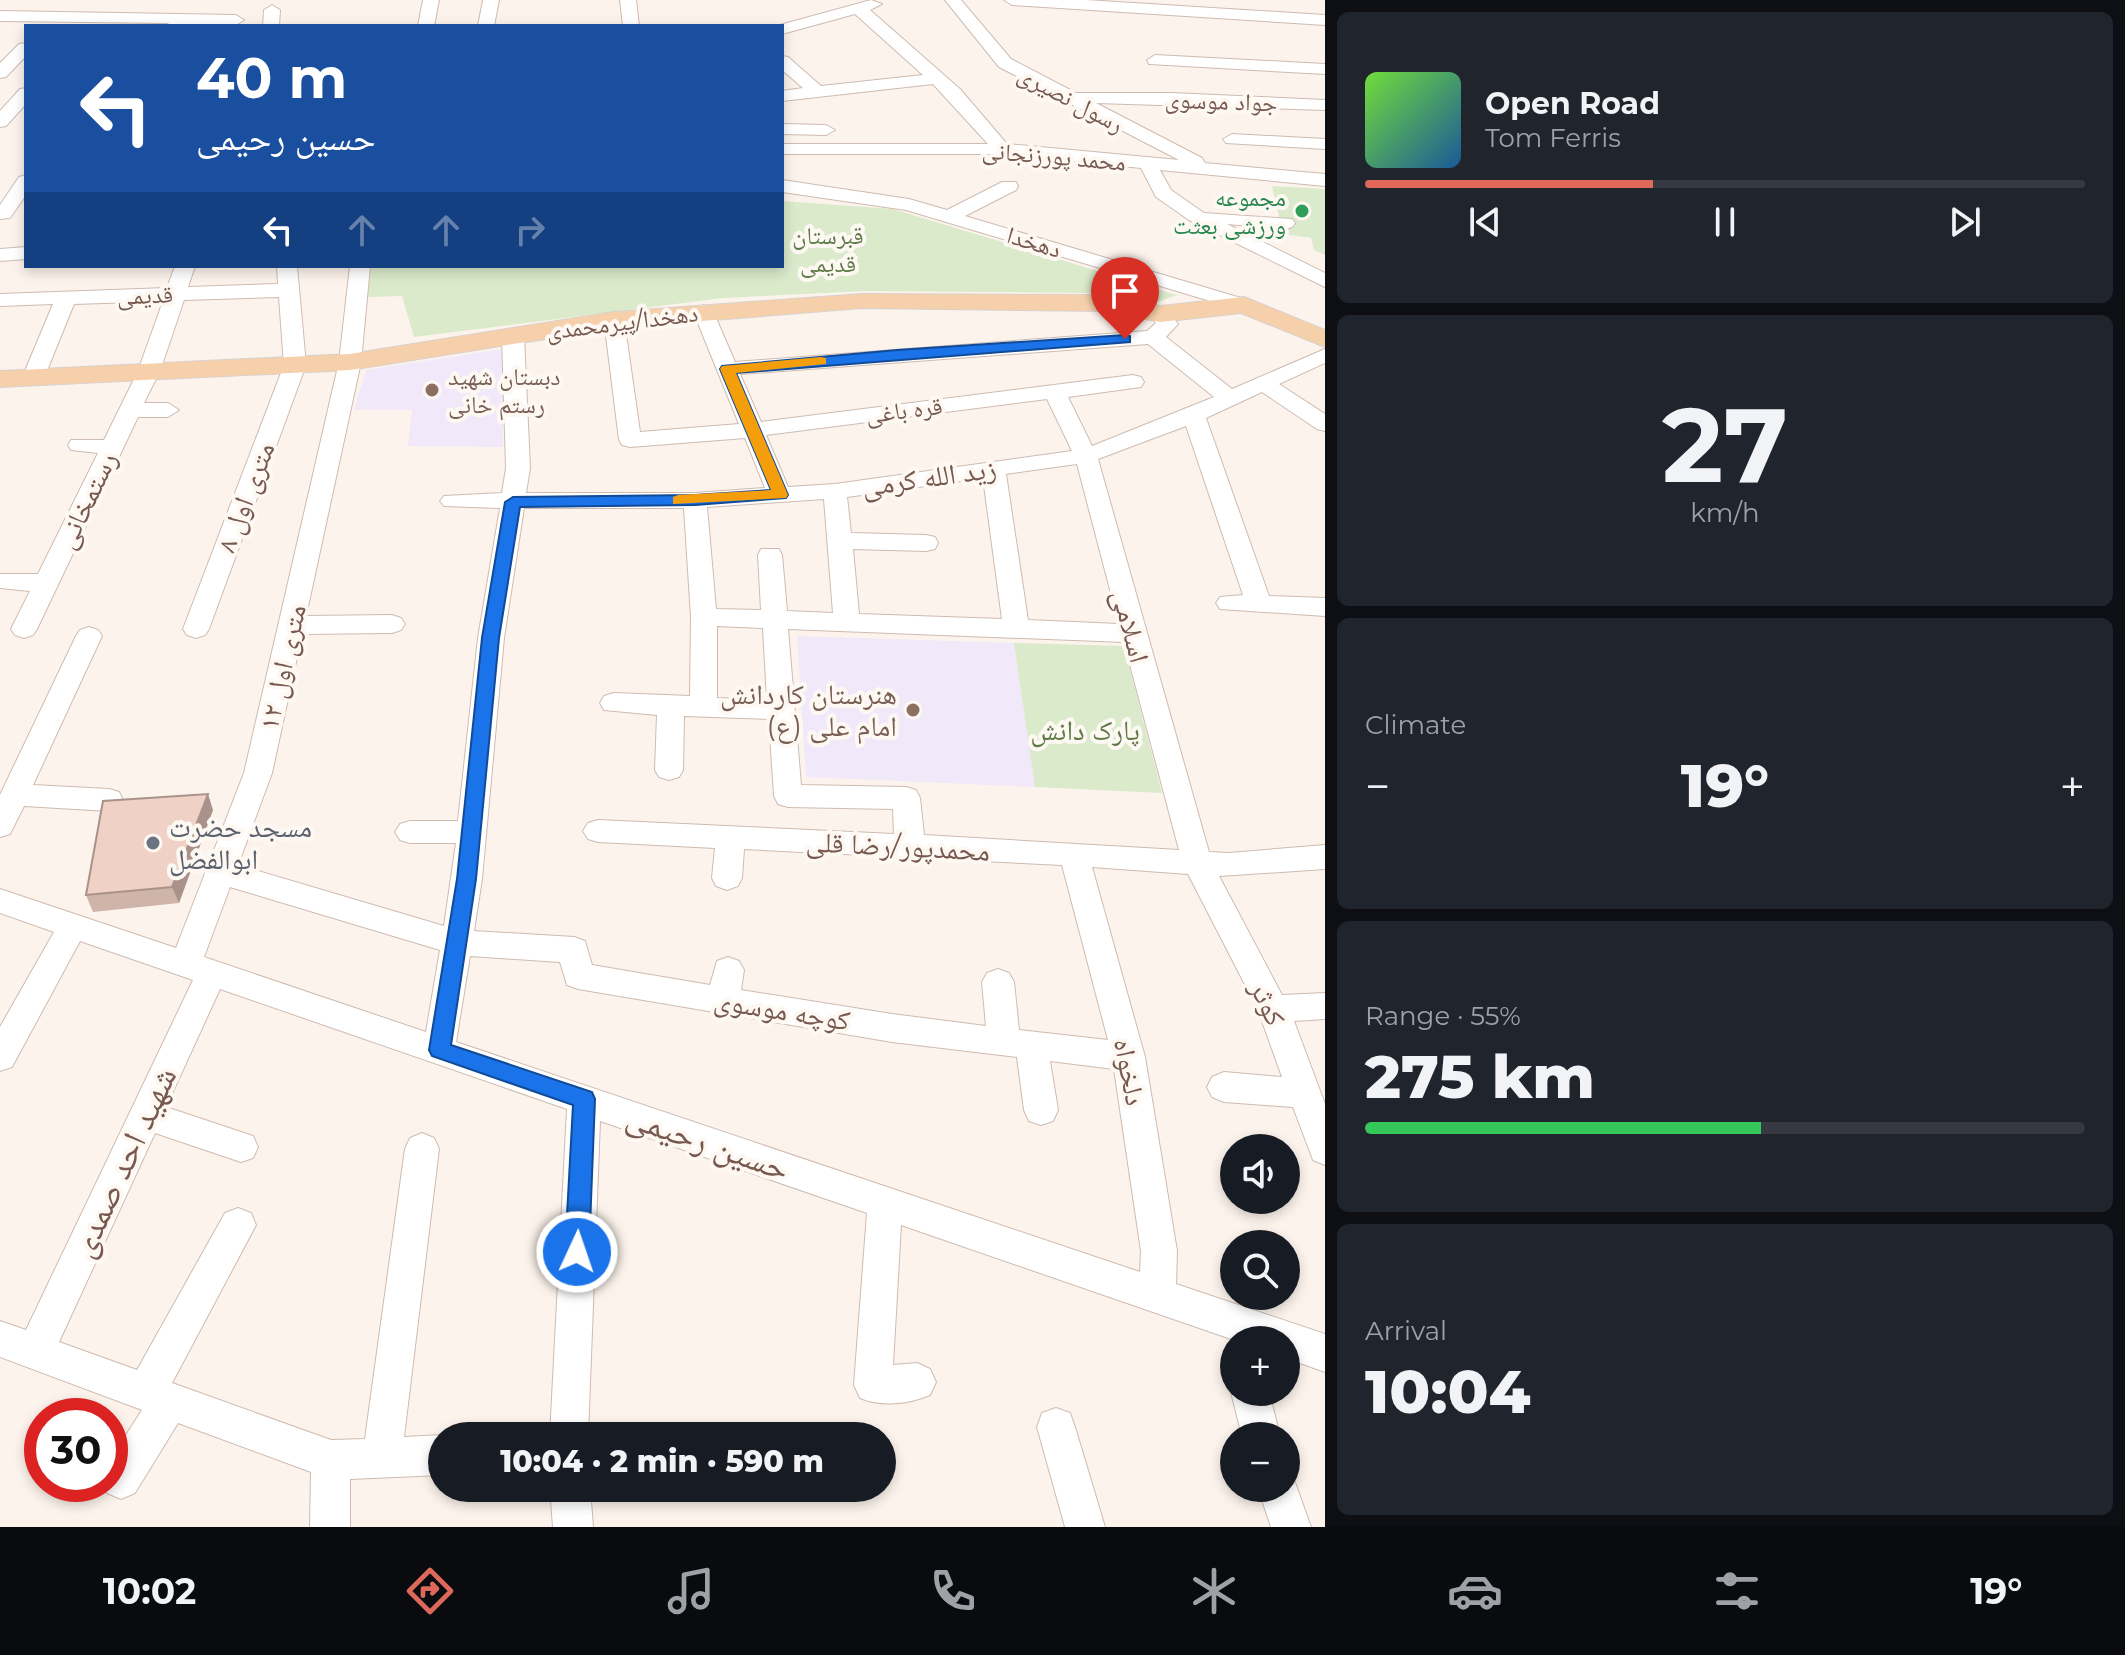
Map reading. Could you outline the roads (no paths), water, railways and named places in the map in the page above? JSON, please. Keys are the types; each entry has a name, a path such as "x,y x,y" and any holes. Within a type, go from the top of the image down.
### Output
{"main road":[{"name":"دهخدا/پیرمحمدی","path":"1,382 149,371 350,362 614,320 862,301 1107,303 1156,326 1244,305"},
{"name":"دهخدا","path":"1244,305 1325,339"}],"street":[{"path":"169,0 174,22"},
{"path":"426,24 431,0"},
{"path":"486,24 491,0"},
{"path":"628,0 631,24"},
{"path":"784,28 879,0"},
{"name":"رسول نصیری","path":"953,0 1005,63 1068,99 1211,170"},
{"path":"1012,0 1270,8 1325,20"},
{"path":"858,8 954,93 1002,149"},
{"path":"0,16 174,22 236,20"},
{"path":"0,46 24,48"},
{"path":"0,73 24,49"},
{"path":"1155,60 1325,69"},
{"path":"784,63 817,92"},
{"path":"784,96 937,78"},
{"path":"0,122 24,95"},
{"name":"جواد موسوی","path":"1068,99 1171,98 1325,105"},
{"path":"784,129 843,130"},
{"path":"904,130 934,131"},
{"path":"1232,139 1325,144"},
{"name":"محمد پورزنجانی","path":"784,149 1002,149 1325,180"},
{"path":"1148,164 1163,193 1196,216 1325,281"},
{"path":"2,214 24,184"},
{"name":"دهخدا","path":"784,186 909,205 1244,305"},
{"path":"948,217 1009,186"},
{"path":"1144,211 1171,199"},
{"path":"2,214 24,211"},
{"path":"1196,216 1285,223"},
{"path":"0,255 24,253"},
{"name":"رستمخانی","path":"24,629 149,371 184,268"},
{"path":"287,268 295,365"},
{"name":"۱۲ متری اول","path":"199,968 221,872 258,773 350,362 360,268"},
{"name":"قدیمی","path":"0,300 291,290"},
{"path":"33,378 66,298"},
{"path":"703,311 780,495"},
{"name":"قره باغی","path":"614,320 630,440 753,430 1133,382"},
{"path":"727,369 1156,326 1230,399"},
{"path":"439,1050 457,943 491,638 518,468 513,336"},
{"name":"زید الله کرمی","path":"452,501 695,500 780,495 835,491 1086,456 1194,415 1325,355"},
{"name":"۸ متری اول","path":"196,629 295,365"},
{"path":"1263,383 1325,424"},
{"name":"اسلامی","path":"1055,393 1086,456 1197,863"},
{"path":"130,410 168,410"},
{"path":"1194,415 1259,604"},
{"path":"79,445 112,447"},
{"path":"993,468 1016,629"},
{"path":"835,491 847,622"},
{"path":"695,500 712,716"},
{"path":"840,541 926,543"},
{"path":"770,555 788,796 906,798 910,847"},
{"path":"6,581 46,583"},
{"path":"1229,603 1325,607"},
{"path":"704,617 1132,633"},
{"path":"291,625 392,624"},
{"path":"0,826 89,636"},
{"path":"614,703 671,705 712,716 781,710"},
{"path":"669,770 671,705"},
{"path":"14,795 109,800"},
{"name":"محمدپور/رضا قلی","path":"598,831 1074,854 1229,865 1325,857"},
{"path":"410,832 471,832"},
{"path":"727,878 730,838"},
{"name":"دلخواه","path":"1074,854 1129,1057 1159,1251 1157,1296"},
{"name":"کوثر","path":"1197,863 1273,1009 1313,1105 1325,1149"},
{"path":"221,872 457,943"},
{"name":"حسین رحیمی","path":"0,901 1157,1296 1225,1326"},
{"path":"0,1057 73,926"},
{"name":"کوچه موسوی","path":"457,943 574,950 578,976 726,985 892,1028 1129,1057"},
{"name":"شهید احد صمدی","path":"17,1346 146,1115 199,968"},
{"path":"998,982 1041,1110"},
{"path":"1273,1009 1325,1006"},
{"path":"1224,1087 1313,1105"},
{"path":"570,1422 584,1099"},
{"path":"146,1115 241,1147"},
{"path":"382,1457 422,1149"},
{"path":"885,1202 873,1385 917,1382"},
{"path":"128,1463 238,1225"},
{"path":"17,1346 331,1460 428,1455"},
{"name":"حسین رحیمی","path":"1300,1347 1325,1353"},
{"path":"1056,1427 1085,1527"},
{"path":"330,1527 331,1460"},
{"path":"571,1502 573,1527"},
{"path":"1283,1502 1291,1527"}],"place":[{"name":"مجموعه ورزشی بعثت","path":"1302,211"},
{"name":"دبستان شهید رستم خانی","path":"432,390"},
{"name":"هنرستان کاردانش امام علی (ع)","path":"913,710"},
{"name":"مسجد حضرت ابوالفضل","path":"153,843"}],"park label":[{"name":"قبرستان قدیمى","path":"828,249"},
{"name":"پارک دانش","path":"1085,730"}]}
